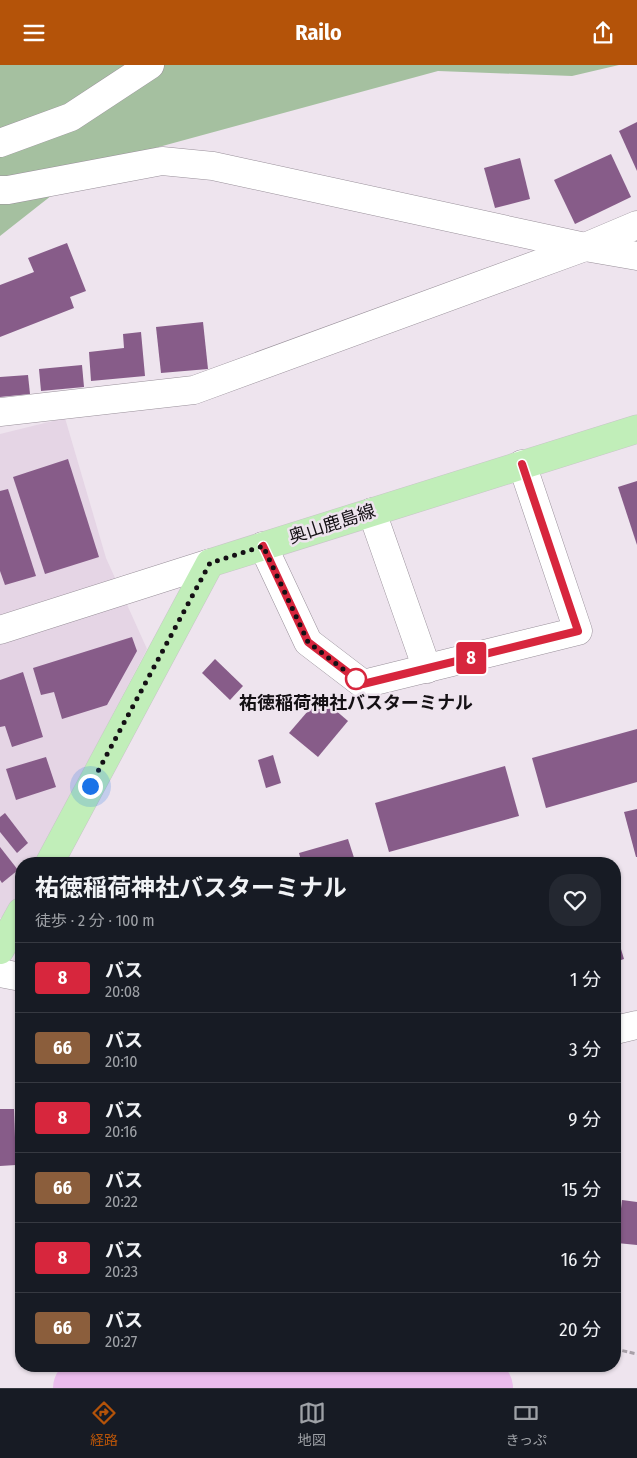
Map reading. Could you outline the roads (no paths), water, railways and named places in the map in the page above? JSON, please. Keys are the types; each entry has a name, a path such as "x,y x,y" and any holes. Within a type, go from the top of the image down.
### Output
{"main road":[{"name":"奥山鹿島線","path":"210,563 637,429"},
{"path":"53,857 210,563"},
{"path":"0,950 15,923"}],"street":[{"path":"0,143 71,117 150,65"},
{"path":"0,190 162,161 205,165 585,247 637,255"},
{"path":"0,412 194,389 585,247 637,225"},
{"path":"263,546 308,642 363,684 578,631 522,464"},
{"path":"372,512 427,669"},
{"path":"0,630 210,563"},
{"path":"0,973 15,976"},
{"path":"621,1029 637,1025"}],"waterway":[{"path":"83,1388 267,1372 453,1379 483,1388"}],"place":[{"name":"祐徳稲荷神社バスターミナル","path":"356,679"}]}
